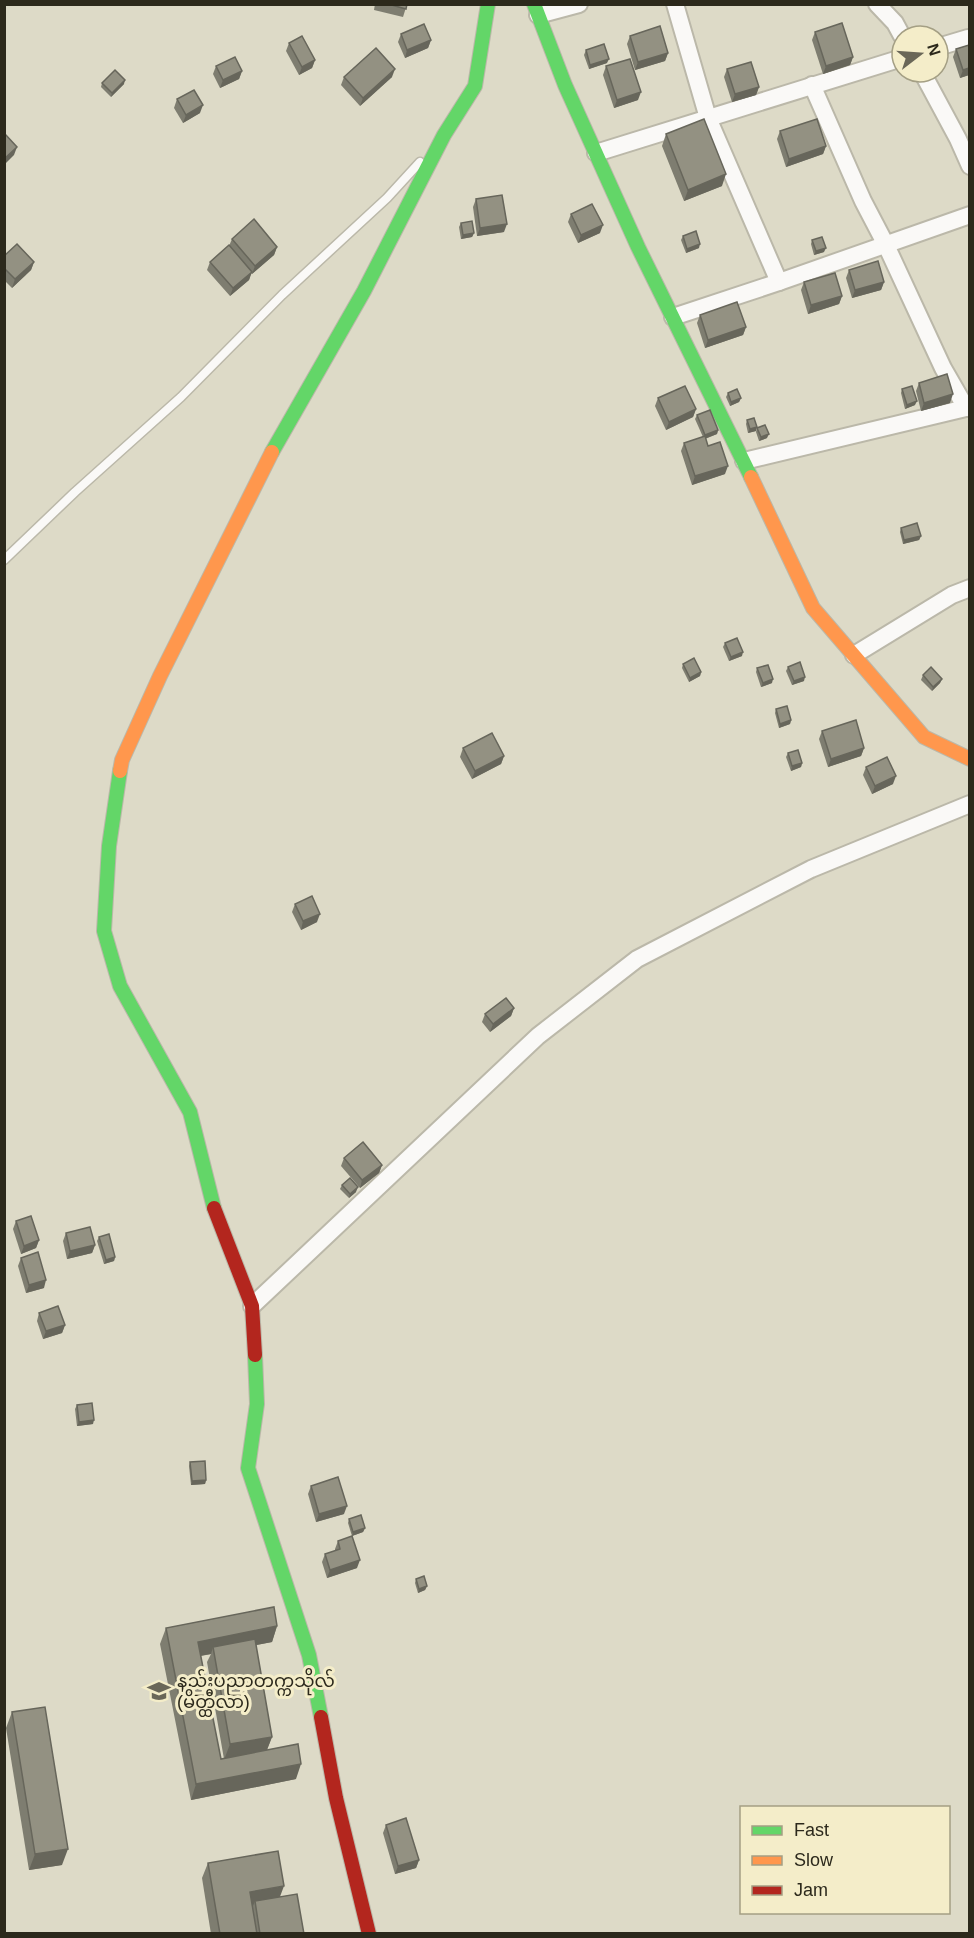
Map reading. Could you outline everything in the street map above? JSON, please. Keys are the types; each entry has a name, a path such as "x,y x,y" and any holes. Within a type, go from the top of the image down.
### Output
{"street":[{"path":"369,1934 336,1798 309,1655 248,1468 257,1404 252,1306 217,1219 190,1112 120,986 104,931 109,846 122,760 160,676 280,436 364,291 444,135 475,86 488,4"},
{"path":"579,4 536,10 565,85 638,247 744,461 813,609 924,737 969,759"},
{"path":"675,4 708,118 779,282"},
{"path":"877,4 895,24"},
{"path":"950,43 968,38"},
{"path":"596,153 890,62"},
{"path":"928,84 958,139 969,166"},
{"path":"744,461 968,407 943,368 863,201 812,85"},
{"path":"673,317 969,215"},
{"path":"854,655 952,595 969,588"},
{"path":"252,1306 538,1036 638,959 812,869 969,804"}],"lane":[{"path":"4,560 75,492 181,397 282,295 387,198 444,135"}],"building":[{"path":"388,4 407,4 406,9"},
{"path":"842,23 853,57 826,66 815,32"},
{"path":"424,24 431,40 407,50 401,34"},
{"path":"660,26 668,53 638,62 630,36"},
{"path":"302,36 315,60 302,67 289,43"},
{"path":"604,44 609,59 590,65 586,50"},
{"path":"969,45 969,68 963,70 956,49"},
{"path":"376,48 395,69 363,98 344,77"},
{"path":"235,57 242,71 223,80 216,66"},
{"path":"630,59 641,92 617,100 606,66"},
{"path":"751,62 759,87 735,94 727,69"},
{"path":"115,70 125,80 112,93 102,83"},
{"path":"194,90 203,105 186,115 177,99"},
{"path":"704,119 726,174 688,190 666,134"},
{"path":"817,119 826,146 789,159 780,131"},
{"path":"4,135 17,147 4,159"},
{"path":"502,195 507,224 480,228 476,199"},
{"path":"592,204 603,225 581,235 571,214"},
{"path":"254,219 277,247 255,266 232,239"},
{"path":"472,221 474,233 463,235 461,223"},
{"path":"696,231 700,244 687,249 683,236"},
{"path":"822,237 826,248 816,251 812,240"},
{"path":"17,244 34,262 15,279 4,268 4,256"},
{"path":"229,245 252,272 233,288 210,262"},
{"path":"878,261 884,282 855,290 849,270"},
{"path":"835,273 842,296 811,305 804,282"},
{"path":"737,302 746,327 708,340 700,315"},
{"path":"947,374 953,394 924,403 919,383"},
{"path":"685,386 696,409 669,422 658,398"},
{"path":"912,386 917,401 907,405 902,389"},
{"path":"737,389 741,398 731,402 728,393"},
{"path":"710,410 718,430 705,435 697,415"},
{"path":"754,418 757,427 750,429 747,420"},
{"path":"765,425 769,434 761,437 757,428"},
{"path":"705,436 708,446 720,442 728,466 695,476 684,443"},
{"path":"917,523 921,536 904,540 901,528"},
{"path":"737,638 743,652 731,657 725,643"},
{"path":"694,658 701,672 690,678 683,664"},
{"path":"800,662 805,677 794,681 788,667"},
{"path":"768,665 773,679 763,683 757,668"},
{"path":"931,667 942,679 933,687 923,675"},
{"path":"787,706 791,720 780,724 776,709"},
{"path":"856,720 864,748 831,759 822,731"},
{"path":"492,733 504,756 475,771 463,748"},
{"path":"798,750 802,763 792,766 788,753"},
{"path":"887,757 896,776 875,786 866,767"},
{"path":"312,896 320,914 303,921 295,904"},
{"path":"506,998 514,1008 493,1024 485,1014"},
{"path":"363,1142 382,1165 362,1180 344,1158"},
{"path":"350,1178 358,1187 350,1194 342,1185"},
{"path":"31,1216 39,1240 24,1246 16,1221"},
{"path":"90,1227 95,1245 70,1251 66,1233"},
{"path":"109,1234 115,1257 106,1260 99,1237"},
{"path":"38,1252 46,1280 29,1285 21,1258"},
{"path":"58,1306 65,1325 46,1331 39,1313"},
{"path":"92,1403 94,1420 79,1422 77,1405"},
{"path":"205,1461 206,1480 192,1481 190,1462"},
{"path":"338,1477 347,1506 319,1514 311,1486"},
{"path":"361,1515 365,1528 353,1532 349,1519"},
{"path":"352,1536 360,1560 330,1570 325,1554 340,1549 338,1541"},
{"path":"424,1576 427,1586 419,1589 416,1579"},
{"path":"274,1607 277,1626 198,1642 221,1759 298,1744 301,1764 196,1784 166,1628"},
{"path":"255,1639 272,1737 230,1744 213,1647"},
{"path":"45,1707 68,1849 35,1854 12,1712"},
{"path":"406,1818 419,1860 398,1866 386,1825"},
{"path":"278,1851 284,1886 250,1892 257,1934 220,1934 208,1863"},
{"path":"297,1894 304,1934 260,1934 255,1901"}],"traffic: fast":[{"path":"272,452 364,291 444,135 475,86 488,4"},
{"path":"534,4 565,85 638,247 751,477"},
{"path":"120,771 109,846 104,931 120,986 190,1112 214,1208"},
{"path":"255,1355 257,1404 248,1468 309,1655 321,1717"}],"traffic: slow":[{"path":"120,771 122,760 160,676 272,452"},
{"path":"751,477 813,608 924,737 970,759"}],"traffic: jam":[{"path":"214,1208 252,1306 255,1355"},
{"path":"321,1717 336,1798 369,1934"}],"place":[{"name":"နည်းပညာတက္ကသိုလ် (မိတ္ထီလာ)","path":"159,1691"}]}
